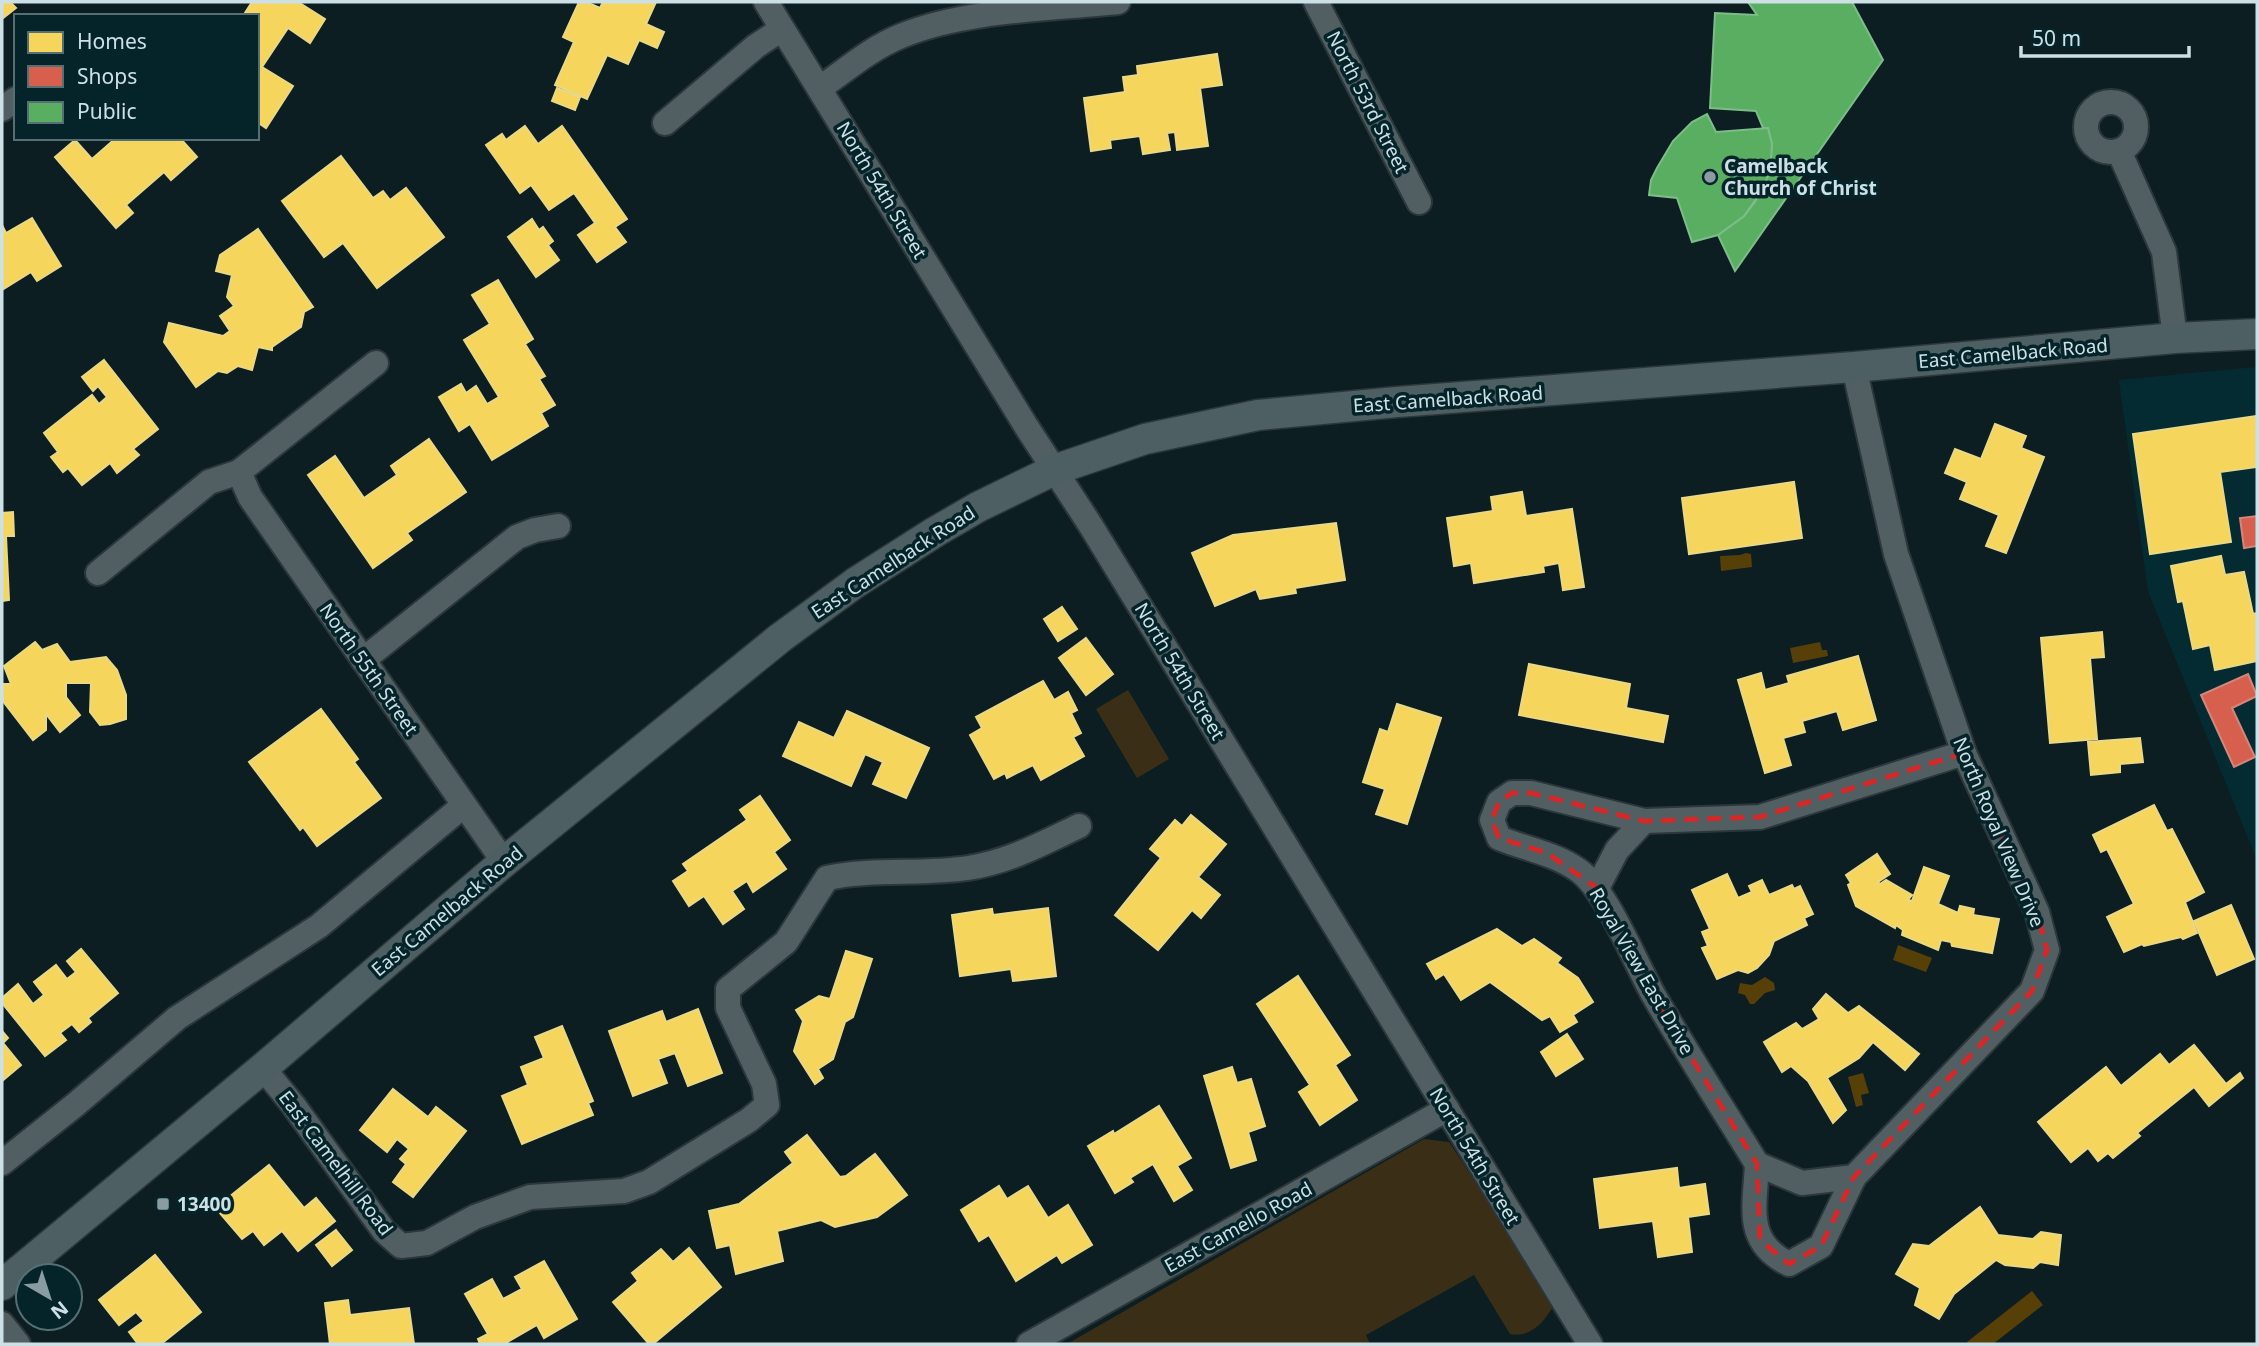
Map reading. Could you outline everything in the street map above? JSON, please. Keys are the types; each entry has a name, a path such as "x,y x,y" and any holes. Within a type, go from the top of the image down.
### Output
{"main road":[{"name":"East Camelback Road","path":"2,1284 263,1068 504,862 812,613 935,532 978,507 1054,471 1145,439 1258,415 2175,338 2257,334"}],"street":[{"name":"North 54th Street","path":"766,2 1054,471 1091,526 1590,1344"},
{"path":"820,88 899,36 942,22 1118,2"},
{"name":"North 53rd Street","path":"1316,2 1419,202"},
{"path":"665,123 756,46 782,29"},
{"path":"2119,151 2164,252 2175,338"},
{"path":"98,573 209,482 239,472 376,363"},
{"name":"North Royal View Drive","path":"1757,1164 1755,1217 1760,1240 1772,1255 1789,1264 1821,1246 1854,1177 2032,991 2047,950 2037,912 1964,753 1896,554 1854,367"},
{"name":"North 55th Street","path":"239,472 250,497 504,862"},
{"path":"363,660 517,537 558,526"},
{"path":"1597,888 1617,850 1644,821 1760,817 1964,753"},
{"name":"Royal View East Drive","path":"1644,821 1531,793 1512,793 1499,802 1493,820 1499,838 1546,853 1578,870 1597,888 1654,997 1757,1164"},
{"path":"2,1163 75,1105 177,1017 320,926 463,806"},
{"name":"East Camelhill Road","path":"263,1068 294,1106 384,1231 401,1246 427,1242 474,1217 530,1197 624,1191 649,1182 749,1120 768,1105 764,1084 728,1008 729,989 786,942 827,878 848,874 978,866 1013,858 1079,825"},
{"name":"East Camello Road","path":"1029,1344 1447,1109"},
{"path":"1757,1164 1802,1183 1854,1177"},
{"path":"2,1324 18,1344"}],"highlighted area":[{"path":"1964,753 2037,912 2047,950 2032,991 1854,1177 1821,1246 1789,1264 1760,1240 1757,1164 1654,997 1597,888 1547,853 1499,838 1492,820 1499,802 1512,793 1531,793 1644,821 1760,817"}],"shaded area":[{"path":"2257,367 2257,860 2148,591 2119,380"},
{"path":"1751,554 1752,567 1721,571 1720,556"},
{"path":"1820,642 1822,650 1827,650 1828,656 1793,663 1790,648"},
{"path":"1128,690 1169,759 1137,778 1096,709"},
{"path":"1898,945 1932,958 1926,972 1893,960"},
{"path":"1765,977 1774,983 1775,990 1765,993 1754,1004 1750,1004 1745,995 1738,993 1740,983 1752,985"},
{"path":"1863,1073 1869,1093 1861,1095 1863,1105 1856,1107 1848,1077"},
{"path":"1424,1139 1449,1142 1555,1303 1542,1322 1531,1331 1518,1335 1510,1334 1474,1275 1366,1335 1370,1344 1067,1344"},
{"path":"2032,1291 2043,1305 1993,1344 1967,1342"}],"building: Homes":[{"path":"2,2 13,2 11,3 16,8 2,19"},
{"path":"252,2 298,2 325,19 310,43 288,28 262,67 293,86 266,128 259,123 259,14 244,14"},
{"path":"579,2 600,8 603,2 656,2 646,24 664,32 657,48 639,40 628,64 607,55 587,99 555,85 574,42 563,37"},
{"path":"1217,54 1222,85 1200,88 1208,146 1177,150 1175,132 1167,133 1170,150 1143,154 1140,136 1110,140 1111,148 1091,151 1084,98 1125,92 1123,77 1138,75 1137,66"},
{"path":"557,88 580,97 575,110 552,101"},
{"path":"525,126 538,144 562,126 627,219 615,227 626,242 597,262 578,235 595,223 574,193 549,210 531,185 520,193 486,145 502,134 506,140"},
{"path":"75,140 92,159 114,140 182,140 197,157 171,180 164,172 126,205 133,213 116,228 55,157"},
{"path":"341,156 373,198 383,191 390,200 406,188 444,237 377,288 343,243 324,257 282,201"},
{"path":"32,218 61,266 37,281 31,272 2,290 2,225 6,233"},
{"path":"532,219 539,230 543,227 553,241 548,245 559,260 536,277 508,237"},
{"path":"258,229 313,307 304,312 301,327 272,347 272,350 258,347 252,370 238,366 227,373 218,371 196,387 164,342 169,323 223,336 230,331 220,316 234,306 227,297 232,275 216,271 220,255"},
{"path":"498,280 533,339 525,344 545,376 539,379 555,405 541,413 548,426 492,460 470,424 459,431 439,397 461,384 466,393 476,386 487,404 499,397 464,340 490,324 472,295"},
{"path":"104,360 158,429 133,449 139,455 117,473 110,463 82,485 68,468 63,472 51,457 58,452 44,433 92,395 99,404 107,397 98,386 93,391 82,377"},
{"path":"2257,416 2257,467 2220,472 2231,542 2150,554 2133,434"},
{"path":"1995,424 2026,436 2021,448 2044,457 2006,553 1986,546 1999,515 1960,499 1967,482 1945,473 1955,449 1981,459"},
{"path":"429,439 466,492 407,533 412,540 373,568 308,475 335,456 364,498 397,475 391,466"},
{"path":"1794,482 1802,538 1689,554 1682,498"},
{"path":"1522,492 1526,516 1572,509 1584,587 1563,590 1559,563 1543,566 1544,572 1474,583 1471,563 1454,566 1447,518 1493,511 1491,497"},
{"path":"13,512 14,536 6,536 9,600 2,601 2,513"},
{"path":"1336,523 1345,580 1295,588 1296,593 1260,599 1256,589 1215,606 1192,553 1233,535"},
{"path":"2221,556 2225,575 2244,572 2253,614 2257,613 2257,661 2215,670 2210,645 2193,649 2183,601 2178,602 2171,566"},
{"path":"1062,607 1077,629 1058,641 1044,619"},
{"path":"2102,632 2104,657 2090,658 2097,739 2050,743 2041,638"},
{"path":"1086,638 1113,674 1086,695 1059,658"},
{"path":"35,642 42,650 57,644 70,662 106,657 117,670 126,695 126,719 100,725 90,712 91,683 66,683 66,697 80,715 60,732 46,714 46,730 33,740 2,700 2,684 11,684 4,666"},
{"path":"1858,656 1876,720 1843,730 1837,711 1802,721 1805,732 1783,738 1791,765 1765,773 1738,680 1761,673 1765,690 1789,683 1787,676"},
{"path":"1529,664 1630,684 1626,708 1668,716 1663,742 1519,715"},
{"path":"1043,681 1054,700 1068,692 1077,710 1071,713 1081,733 1073,737 1084,756 1041,780 1033,765 1007,778 1005,773 994,779 970,735 982,728 976,717"},
{"path":"1397,704 1441,718 1407,824 1376,814 1385,789 1363,782 1380,729 1388,732"},
{"path":"321,709 358,759 354,762 381,798 317,846 303,827 300,830 249,762"},
{"path":"847,711 929,748 906,798 873,784 883,762 865,754 851,786 783,756 799,722 834,738"},
{"path":"2140,738 2143,762 2120,764 2120,772 2091,775 2088,742"},
{"path":"760,796 790,840 774,852 786,869 753,892 747,881 732,891 744,909 723,924 704,896 689,906 673,881 688,871 683,864 747,820 740,810"},
{"path":"2154,805 2167,831 2172,829 2204,892 2185,902 2197,933 2183,939 2181,937 2144,946 2142,944 2124,952 2107,917 2134,904 2107,849 2101,852 2093,835"},
{"path":"1191,815 1226,844 1198,877 1220,895 1201,918 1192,910 1158,950 1115,915 1161,858 1150,849 1175,820 1182,826"},
{"path":"1877,854 1890,874 1878,882 1880,884 1886,880 1912,895 1908,900 1912,901 1924,867 1949,876 1938,904 1958,913 1960,906 1974,909 1973,915 1999,919 1992,953 1952,946 1951,942 1941,940 1938,950 1902,935 1903,930 1896,925 1895,928 1856,906 1848,885 1851,883 1846,875"},
{"path":"1727,874 1738,898 1752,892 1749,886 1762,880 1769,895 1792,885 1794,889 1800,886 1813,914 1804,918 1807,925 1774,941 1769,955 1757,968 1748,973 1738,970 1717,979 1702,948 1708,946 1702,932 1710,929 1692,890"},
{"path":"2231,905 2254,959 2217,975 2194,921"},
{"path":"1048,908 1056,976 1013,981 1011,969 960,976 952,915 992,909 993,915"},
{"path":"1497,929 1522,946 1534,939 1561,958 1557,963 1578,978 1593,1002 1573,1015 1577,1022 1560,1032 1550,1016 1542,1020 1490,982 1461,1000 1444,974 1436,979 1427,964"},
{"path":"81,949 118,993 88,1018 91,1022 79,1032 72,1024 60,1033 66,1040 45,1056 2,1003 2,998 18,984 33,1004 44,995 34,982 56,965 67,979 76,972 67,961"},
{"path":"846,951 872,959 853,1017 845,1022 833,1059 818,1069 823,1078 815,1084 794,1051 803,1021 796,1010 819,996 830,999"},
{"path":"1298,976 1350,1055 1335,1065 1357,1100 1320,1125 1299,1092 1310,1085 1257,1004"},
{"path":"1826,994 1848,1013 1859,1006 1919,1054 1905,1070 1873,1042 1859,1058 1827,1078 1846,1110 1833,1123 1808,1081 1791,1066 1782,1072 1764,1042 1796,1023 1802,1029 1819,1019 1813,1009"},
{"path":"698,1009 722,1073 688,1086 675,1053 658,1059 667,1083 633,1096 609,1031 662,1011 666,1022"},
{"path":"562,1026 593,1101 588,1103 593,1115 522,1144 502,1096 528,1085 521,1067 544,1058 535,1037"},
{"path":"2,1031 8,1038 3,1043 21,1065 2,1081"},
{"path":"1567,1034 1583,1059 1556,1076 1541,1052"},
{"path":"2194,1045 2226,1084 2240,1073 2243,1078 2209,1106 2194,1087 2137,1133 2140,1136 2113,1158 2108,1153 2098,1161 2088,1148 2071,1162 2038,1122 2106,1067 2121,1086 2160,1054 2169,1065"},
{"path":"1232,1067 1237,1083 1251,1079 1265,1126 1248,1132 1256,1160 1231,1168 1204,1076"},
{"path":"393,1089 428,1117 436,1107 466,1131 413,1197 393,1182 406,1164 400,1159 409,1149 397,1139 387,1152 360,1130"},
{"path":"1159,1106 1191,1158 1177,1166 1192,1190 1174,1201 1153,1164 1130,1178 1133,1182 1115,1193 1088,1146 1113,1131 1114,1134"},
{"path":"807,1135 840,1177 846,1176 875,1154 907,1195 877,1217 835,1227 821,1220 777,1231 783,1261 736,1274 730,1245 717,1248 709,1211 739,1204 793,1163 785,1152"},
{"path":"269,1165 304,1208 316,1198 335,1221 298,1251 282,1231 264,1245 253,1231 242,1239 218,1211 232,1200 229,1197"},
{"path":"1677,1168 1679,1188 1705,1184 1709,1214 1688,1217 1692,1252 1658,1257 1653,1221 1600,1228 1594,1179"},
{"path":"999,1186 1007,1199 1028,1186 1048,1218 1068,1205 1092,1245 1062,1263 1057,1255 1016,1281 989,1235 979,1241 961,1210"},
{"path":"1980,1207 1998,1235 2033,1239 2041,1232 2061,1235 2058,1265 2040,1262 2033,1268 2005,1265 1996,1260 1954,1294 1939,1319 1915,1305 1920,1288 1896,1274 1913,1244 1929,1246"},
{"path":"336,1230 352,1250 332,1266 316,1245"},
{"path":"689,1248 721,1287 653,1344 649,1344 613,1302 638,1281 632,1273 661,1249 673,1262"},
{"path":"155,1255 201,1312 161,1344 138,1344 129,1332 144,1321 136,1312 119,1325 99,1300"},
{"path":"544,1261 577,1319 544,1338 537,1325 504,1344 480,1344 478,1339 488,1334 465,1294 492,1279 503,1299 522,1289 515,1277"},
{"path":"348,1300 350,1315 409,1308 414,1344 330,1344 325,1303"}],"building: Shops":[{"path":"2257,516 2257,546 2244,548 2240,518"},
{"path":"2248,674 2257,696 2232,708 2255,757 2234,767 2201,695"}],"building: Public":[{"path":"1748,2 1852,2 1883,60 1735,271 1718,235 1744,216 1755,202 1769,173 1772,144 1768,128 1763,128 1756,111 1710,108 1715,13 1757,15"},
{"name":"Camelback Church of Christ","path":"1707,114 1716,132 1768,128 1772,144 1771,159 1763,189 1744,216 1718,235 1692,242 1677,198 1649,195 1651,180 1673,141 1692,122"}],"place":[{"name":"Camelback Church of Christ","path":"1710,177"},
{"name":"13400","path":"163,1204"}]}
